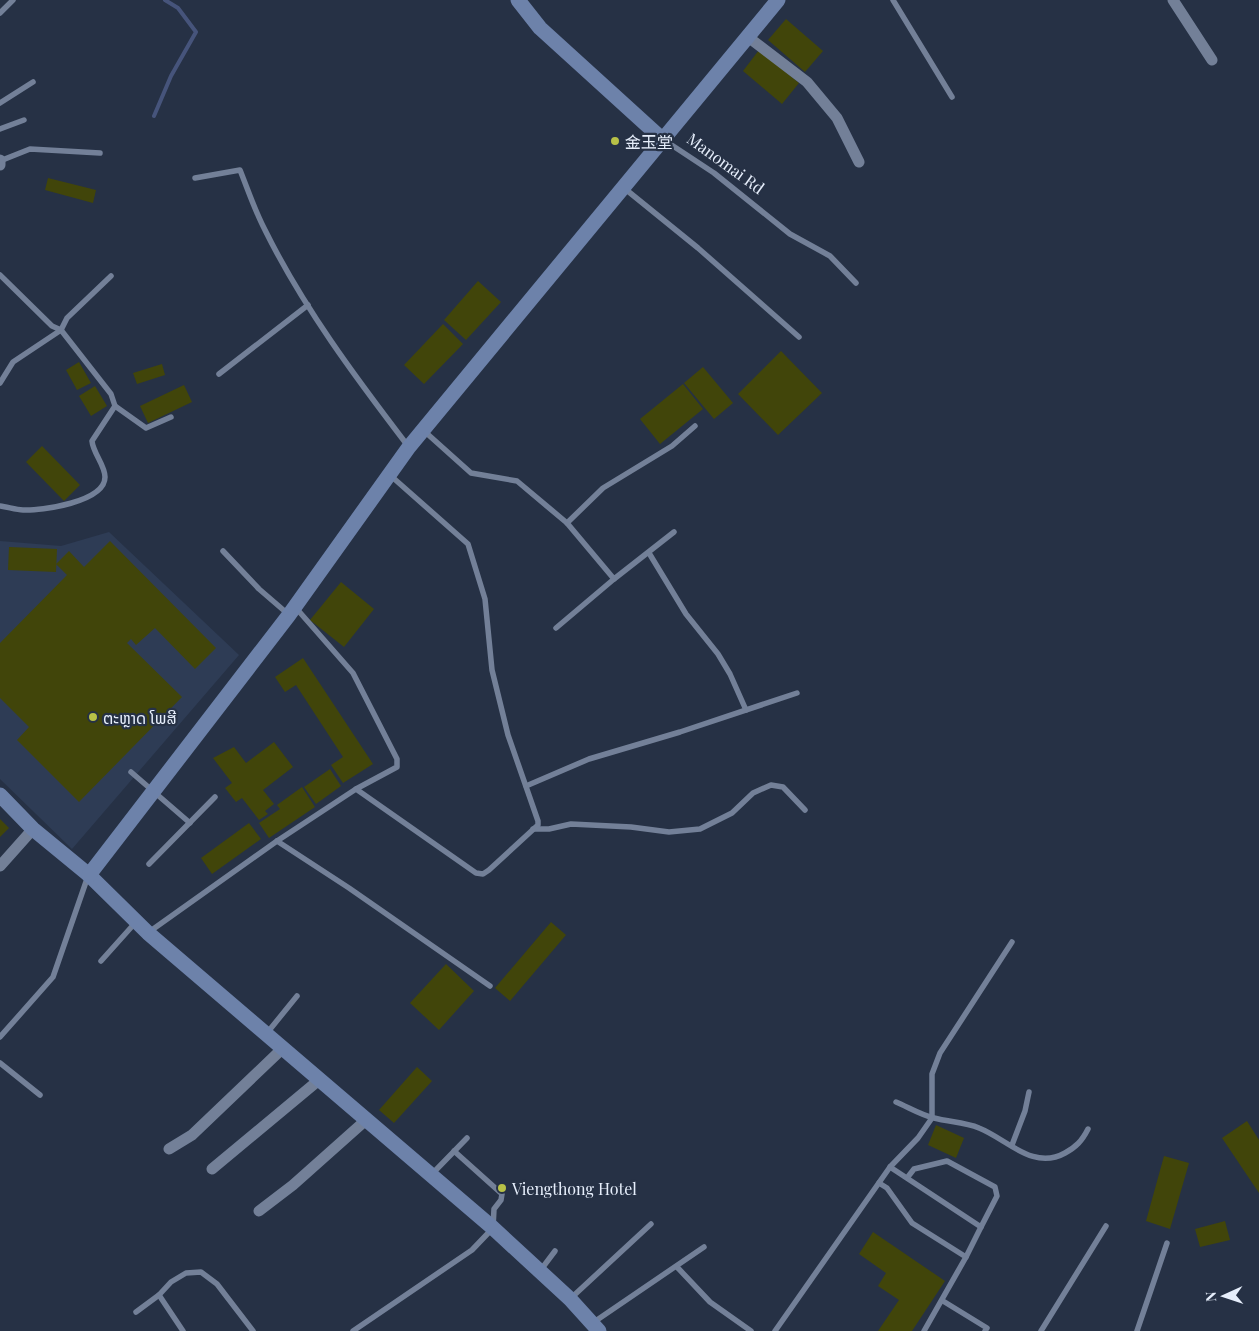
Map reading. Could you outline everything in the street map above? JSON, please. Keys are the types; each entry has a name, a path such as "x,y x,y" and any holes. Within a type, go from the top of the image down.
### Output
{"street":[{"name":"Manomai Rd","path":"518,0 540,28 661,138"},
{"path":"88,875 292,611 409,447 624,188 661,138 778,0"},
{"path":"1173,0 1212,60"},
{"path":"748,37 807,82 837,118 859,162"},
{"path":"0,795 34,829 88,875 148,933 493,1228 570,1299 595,1327"},
{"path":"0,866 34,829"},
{"path":"169,1148 192,1135 282,1049"},
{"path":"212,1169 319,1080"},
{"path":"260,1210 293,1186 366,1120"}],"lane":[{"path":"0,13 13,0"},
{"path":"893,0 952,97"},
{"path":"0,103 33,82"},
{"path":"0,129 24,120"},
{"name":"Manomai Rd","path":"661,138 714,173 790,234 830,256 856,283"},
{"path":"0,161 30,149 100,153"},
{"path":"195,178 240,170 264,230 308,305 360,383 409,447"},
{"path":"624,188 698,248 799,337"},
{"path":"0,275 52,326 61,330 111,394 115,406 146,428 171,417"},
{"path":"0,383 13,362 61,330 67,318 111,276"},
{"path":"219,374 308,305"},
{"path":"0,506 23,510 65,506 98,491 103,484 105,476 92,441 115,406"},
{"path":"567,523 603,488 672,446 695,426"},
{"path":"423,430 472,473 517,481 567,523 614,579"},
{"path":"356,789 476,873 483,874 489,870 533,829 538,821 508,735 492,670 485,600 468,544 389,474"},
{"path":"556,628 674,532"},
{"path":"148,933 277,840 356,789 397,767 397,758 353,673 292,611 259,589 223,551"},
{"path":"649,553 686,614 718,654 730,674 746,710"},
{"path":"526,786 589,759 797,692"},
{"path":"131,772 190,823"},
{"path":"533,829 549,830 571,824 631,827 669,832 700,829 732,813 754,793 770,785 783,786 805,810"},
{"path":"149,864 215,797"},
{"path":"277,840 490,986"},
{"path":"0,1037 53,977 88,875"},
{"path":"102,961 137,922"},
{"path":"774,1331 890,1167 918,1138 932,1118 932,1074 940,1052 1012,942"},
{"path":"265,1034 297,996"},
{"path":"0,1063 40,1095"},
{"path":"1012,1145 1025,1111 1029,1092"},
{"path":"896,1102 932,1118 978,1128 1012,1145 1028,1156 1042,1160 1055,1159 1074,1148 1088,1129"},
{"path":"430,1175 467,1138"},
{"path":"353,1331 472,1250 493,1228 494,1209 501,1200 502,1194 454,1151"},
{"path":"907,1178 914,1169 947,1161 995,1187 997,1196 943,1301 924,1331"},
{"path":"890,1167 981,1227"},
{"path":"879,1183 887,1188 912,1223 966,1257"},
{"path":"570,1299 651,1224"},
{"path":"1041,1331 1106,1226"},
{"path":"1137,1331 1166,1242"},
{"path":"595,1327 704,1247"},
{"path":"540,1271 555,1251"},
{"path":"677,1267 710,1302 751,1331"},
{"path":"136,1312 159,1295 171,1282 186,1273 201,1272 217,1284 253,1331"},
{"path":"159,1295 183,1331"},
{"path":"943,1301 988,1330"}],"shaded area":[{"name":"ຕະຫຼາດ ໂພສີ","path":"109,532 239,655 72,849 0,779 0,541 61,546"}],"building":[{"path":"786,19 823,51 805,72 768,40"},
{"path":"759,50 799,83 782,104 743,71"},
{"path":"48,178 96,190 93,203 45,190"},
{"path":"478,281 501,302 466,340 444,320"},
{"path":"443,324 463,344 424,384 404,365"},
{"path":"781,351 822,393 778,435 738,394"},
{"path":"79,362 91,383 77,390 66,370"},
{"path":"162,364 165,375 137,384 133,373"},
{"path":"703,367 733,403 714,419 684,383"},
{"path":"683,384 703,409 660,444 640,419"},
{"path":"184,385 192,402 148,423 140,406"},
{"path":"95,386 107,406 91,416 79,396"},
{"path":"42,446 80,485 64,501 26,462"},
{"name":"ຕະຫຼາດ ໂພສີ","path":"110,541 216,648 195,669 155,628 136,645 131,639 127,643 182,697 79,802 17,740 29,727 0,698 0,643 67,575 56,564 69,551 84,567"},
{"path":"9,547 57,549 56,572 8,570"},
{"path":"341,582 374,609 344,647 310,620"},
{"path":"303,658 373,764 343,783 331,765 343,757 296,685 285,692 275,677"},
{"path":"274,742 293,767 263,790 274,804 265,811 268,814 259,820 242,798 236,802 225,788 232,783 213,758 234,747 246,763"},
{"path":"330,769 341,786 316,804 304,787"},
{"path":"302,787 315,807 269,838 259,823 280,809 277,805"},
{"path":"0,819 9,828 0,837"},
{"path":"249,823 261,839 212,874 201,858"},
{"path":"551,922 566,935 510,1001 495,988"},
{"path":"446,964 474,991 439,1030 410,1003"},
{"path":"417,1067 432,1081 394,1123 379,1110"},
{"path":"1247,1121 1259,1140 1259,1193 1222,1138"},
{"path":"936,1125 964,1138 956,1158 928,1145"},
{"path":"1164,1156 1189,1163 1170,1229 1146,1221"},
{"path":"1225,1221 1230,1240 1200,1247 1195,1229"},
{"path":"873,1232 945,1281 912,1331 878,1331 899,1300 878,1286 886,1273 859,1254"}],"waterway":[{"path":"154,116 171,76 196,32 178,8 165,0"}],"place":[{"name":"金玉堂","path":"615,141"},
{"name":"ຕະຫຼາດ ໂພສີ","path":"93,717"},
{"name":"Viengthong Hotel","path":"502,1188"}]}
